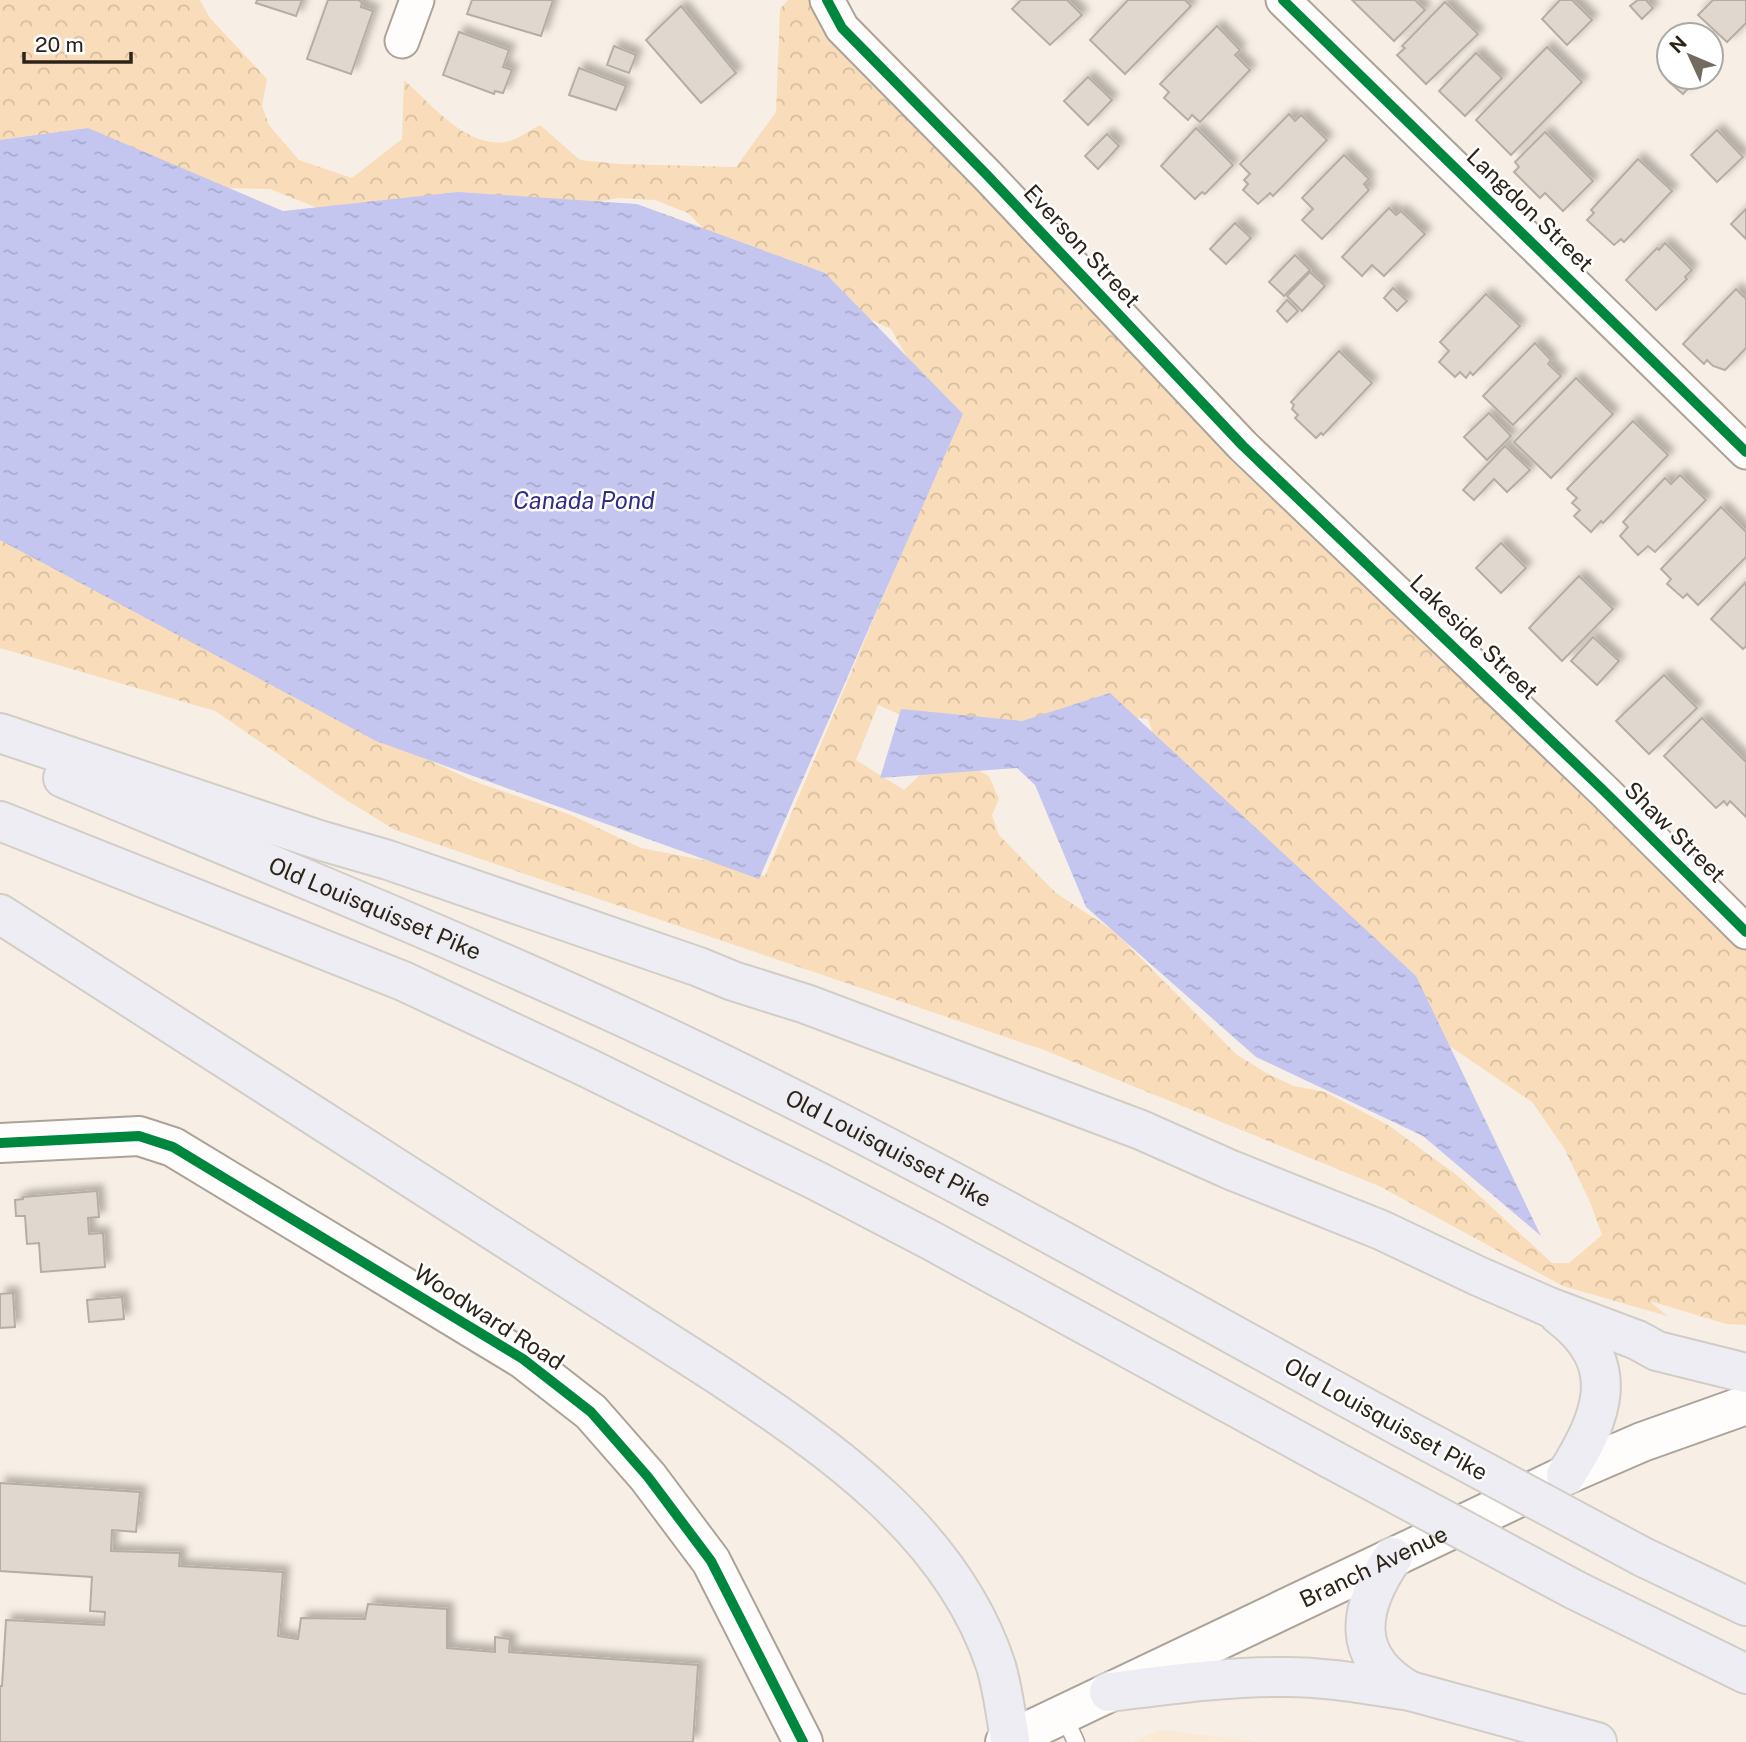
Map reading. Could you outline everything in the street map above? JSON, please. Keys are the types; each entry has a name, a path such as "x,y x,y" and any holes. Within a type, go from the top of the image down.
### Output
{"highway":[{"path":"0,733 319,840 388,859 819,1009 1141,1130 1231,1170 1381,1230 1478,1276 1657,1351 1746,1373"},
{"name":"Old Louisquisset Pike","path":"0,751 262,860 634,1022 872,1140 1643,1557 1746,1606"},
{"path":"0,821 402,981 600,1074 886,1217 1575,1590 1746,1674"},
{"path":"0,914 729,1382 795,1426 852,1470 907,1522 950,1577 967,1604 984,1635 996,1667 1007,1741"},
{"path":"1549,1307 1578,1329 1592,1348 1600,1367 1601,1390 1596,1418 1583,1448 1566,1475"},
{"path":"1393,1558 1381,1575 1367,1605 1365,1635 1373,1660 1382,1672 1410,1691"},
{"path":"1109,1692 1203,1681 1323,1678 1410,1691 1597,1742"}],"street":[{"path":"402,41 417,0"},
{"name":"Everson Street","path":"827,0 842,28 986,175 1242,446 1315,513"},
{"name":"Langdon Street","path":"1283,0 1746,452"},
{"name":"Lakeside Street","path":"1315,513 1604,790"},
{"name":"Shaw Street","path":"1604,790 1746,932"},
{"name":"Woodward Road","path":"0,1143 139,1136 173,1147 523,1359 591,1412 648,1477 711,1561 803,1742"},
{"name":"Branch Avenue","path":"1007,1741 1069,1728 1109,1692 1566,1475 1642,1442 1746,1405"}],"shaded area":[{"path":"1161,1730 1259,1742 1133,1742"}],"green space":[{"path":"0,0 200,0 210,18 267,79 262,106 269,125 299,160 352,178 402,139 404,80 462,131 490,142 505,142 518,138 540,125 580,160 620,164 736,167 776,112 780,9 788,0 843,0 861,41 1746,930 1746,1325 1726,1324 1650,1301 1667,1316 1563,1286 1379,1186 1044,1050 395,830 338,795 215,711 0,648 0,538 359,728 476,782 571,815 641,848 724,864 765,876 933,479 942,419 891,329 863,316 754,280 688,213 655,200 618,198 544,211 320,209 270,189 142,186 0,164","holes":["878,705 919,723 1085,725 1109,715 1148,719 1160,755 1445,1043 1532,1102 1564,1148 1590,1202 1602,1235 1569,1263 1552,1263 1458,1176 1388,1125 1325,1092 1294,1086 1268,1074 1236,1054 1115,932 1056,893 999,835 992,815 999,799 989,776 960,761 922,773 904,790 856,760"]}],"water":[{"name":"Canada Pond","path":"88,128 283,211 458,192 637,204 825,273 963,414 759,879 376,741 0,540 0,140"},
{"path":"1110,693 1416,976 1541,1236 1423,1136 1256,1057 1086,907 1035,785 1017,768 880,778 901,709 1022,721"}],"building":[{"path":"257,0 302,0 296,16 256,3"},
{"path":"328,0 358,0 362,2 361,7 373,11 351,74 307,59"},
{"path":"472,0 553,0 541,36 467,14"},
{"path":"1021,0 1067,0 1082,15 1050,45 1012,9"},
{"path":"1128,0 1185,0 1191,6 1125,74 1090,40"},
{"path":"1352,0 1415,0 1425,10 1394,41"},
{"path":"1560,0 1572,0 1592,20 1567,45 1542,19"},
{"path":"1638,0 1646,0 1653,8 1642,19 1630,6"},
{"path":"1713,0 1746,0 1746,23 1727,42 1725,21 1704,21 1698,15"},
{"path":"1445,2 1478,34 1426,84 1397,55 1405,48 1402,46"},
{"path":"681,6 736,73 701,103 646,40"},
{"path":"1217,26 1240,50 1235,55 1250,70 1200,122 1192,115 1188,120 1164,98 1169,92 1160,84"},
{"path":"459,32 509,50 503,67 512,70 503,93 495,91 494,94 443,75"},
{"path":"614,46 636,55 629,73 607,65"},
{"path":"1547,47 1582,82 1511,155 1476,120"},
{"path":"1476,53 1502,78 1465,116 1439,91"},
{"path":"579,68 626,86 616,110 569,95"},
{"path":"1088,77 1112,100 1088,125 1064,101"},
{"path":"1289,114 1295,121 1301,115 1327,140 1273,196 1270,193 1258,204 1243,190 1248,184 1244,180 1250,174 1240,164"},
{"path":"1196,128 1233,165 1205,194 1202,192 1195,199 1161,166"},
{"path":"1717,130 1743,157 1717,182 1691,155"},
{"path":"1545,132 1593,181 1563,211 1545,193 1540,198 1514,172 1519,167 1515,162"},
{"path":"1107,134 1119,146 1098,169 1085,156"},
{"path":"1344,155 1369,179 1364,184 1369,190 1322,239 1302,220 1313,209 1302,198"},
{"path":"1638,159 1672,191 1624,242 1621,239 1614,245 1587,220 1594,213 1591,210"},
{"path":"1389,208 1396,215 1401,211 1425,234 1384,276 1372,265 1362,276 1342,257"},
{"path":"1746,209 1746,239 1731,224"},
{"path":"1235,223 1251,238 1226,264 1210,249"},
{"path":"1665,243 1692,270 1685,277 1687,279 1656,310 1626,280"},
{"path":"1295,255 1310,270 1284,296 1269,282"},
{"path":"1310,272 1325,286 1302,311 1287,296"},
{"path":"1393,288 1407,301 1397,311 1384,298"},
{"path":"1736,289 1746,299 1746,348 1725,370 1713,366 1707,360 1704,364 1683,344"},
{"path":"1486,294 1520,326 1473,375 1470,372 1466,378 1460,372 1455,377 1439,362 1449,351 1440,342"},
{"path":"1287,300 1298,311 1287,322 1277,311"},
{"path":"1535,343 1551,360 1548,364 1561,376 1513,425 1483,396"},
{"path":"1339,351 1372,383 1323,435 1321,433 1316,438 1295,418 1298,415 1292,409 1294,405 1291,402"},
{"path":"1576,378 1613,414 1551,478 1514,442"},
{"path":"1489,413 1511,436 1487,460 1464,437"},
{"path":"1633,421 1668,455 1603,523 1601,521 1591,532 1574,516 1580,510 1572,503 1577,498 1567,489"},
{"path":"1505,446 1530,470 1507,492 1494,479 1474,500 1463,490"},
{"path":"1680,475 1706,500 1655,552 1648,546 1638,555 1620,536 1628,527 1623,522 1665,478 1671,484"},
{"path":"1721,507 1746,532 1746,557 1698,605 1687,594 1683,598 1667,584 1671,579 1661,569"},
{"path":"1501,543 1526,568 1501,593 1476,568"},
{"path":"1579,576 1613,609 1562,661 1529,628"},
{"path":"1746,582 1746,646 1743,649 1711,619"},
{"path":"1593,637 1619,661 1597,685 1571,661"},
{"path":"1664,675 1697,708 1649,754 1616,721"},
{"path":"1702,718 1745,761 1746,759 1746,817 1730,801 1727,805 1724,801 1716,808 1664,756"},
{"path":"97,1191 99,1217 88,1218 89,1234 103,1233 105,1267 41,1272 39,1243 27,1244 25,1216 16,1216 15,1200 23,1197"},
{"path":"13,1293 15,1327 0,1328 0,1294"},
{"path":"122,1297 124,1319 89,1322 87,1300"},
{"path":"0,1483 140,1492 136,1532 112,1530 111,1551 180,1553 179,1566 283,1572 278,1636 298,1639 301,1618 365,1619 368,1604 447,1609 447,1648 495,1652 495,1637 510,1639 509,1652 698,1665 693,1742 0,1742 0,1686 6,1620 104,1625 105,1612 90,1611 92,1577 0,1571"}],"cycle path":[{"path":"827,0 842,28 987,175 1243,446 1604,791 1746,932"},
{"path":"1283,0 1746,452"},
{"path":"0,1143 139,1136 173,1147 523,1359 591,1412 648,1477 711,1561 803,1742"}]}
